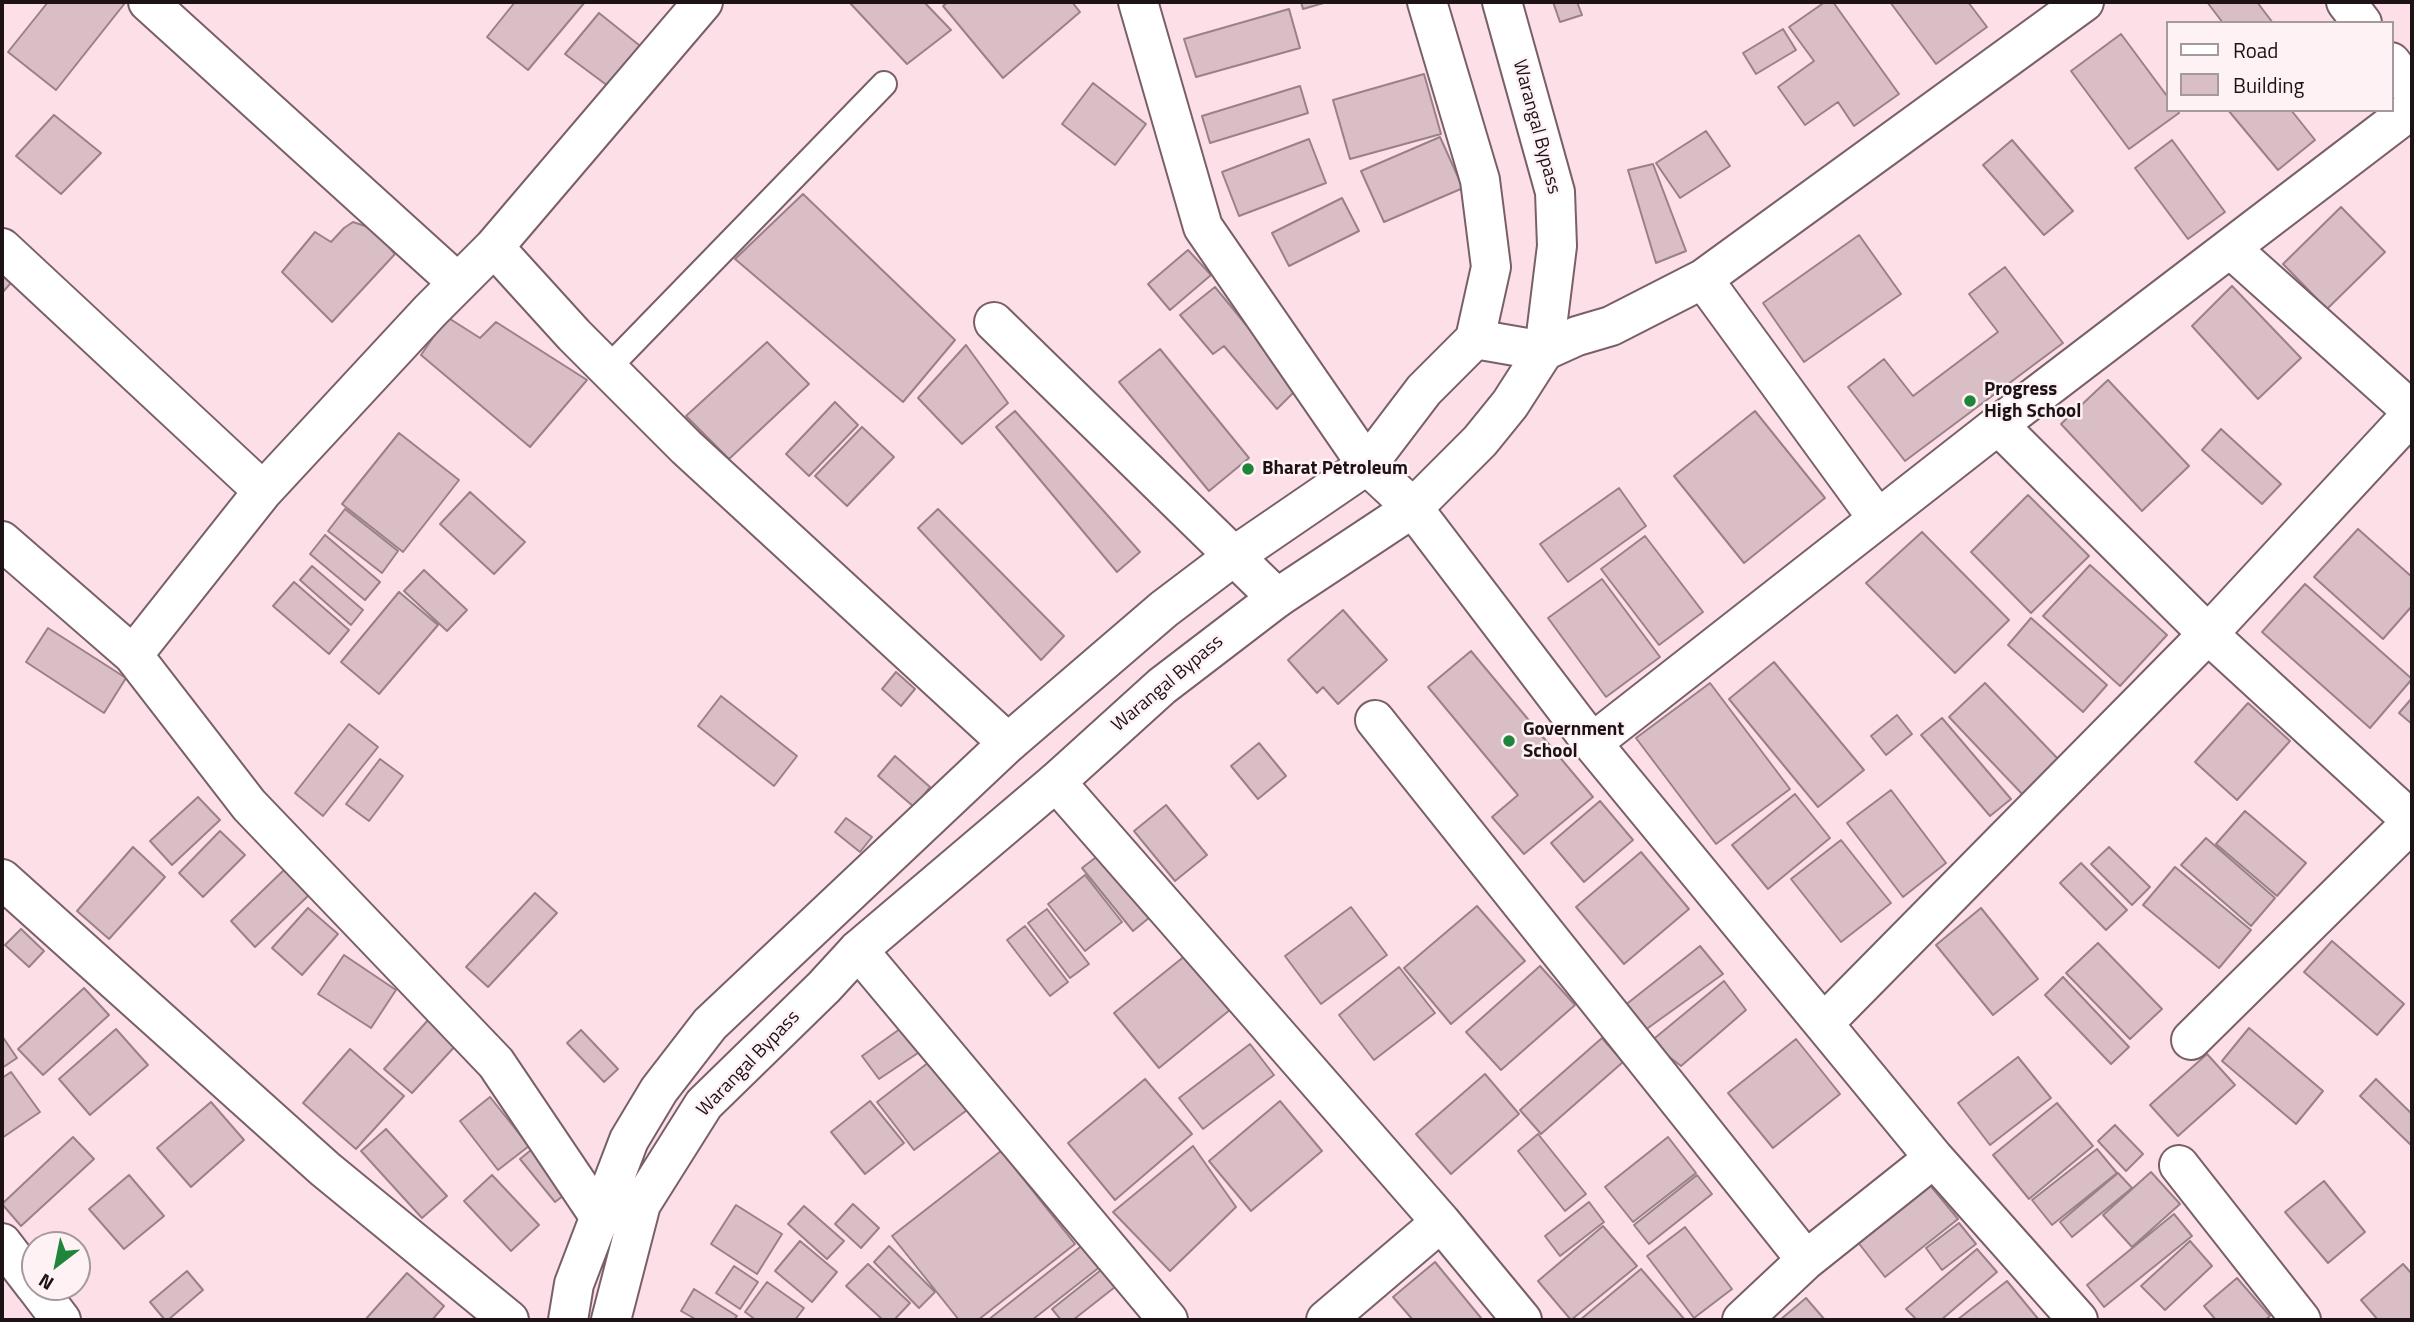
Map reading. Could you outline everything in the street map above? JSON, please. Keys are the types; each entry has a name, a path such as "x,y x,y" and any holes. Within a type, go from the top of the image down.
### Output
{"street":[{"path":"148,2 458,283"},
{"path":"133,655 263,491 494,247 703,2"},
{"path":"1138,2 1203,227 1367,465 1413,508 1592,743 1934,1158 2078,1320"},
{"path":"568,1320 574,1284 629,1140 659,1090 710,1024 1008,743 1164,610 1234,556 1367,465 1424,390 1475,339 1491,267 1480,180 1427,2"},
{"name":"Warangal Bypass","path":"611,1320 641,1204 704,1104 824,987 858,950 1056,782 1162,686 1277,598 1413,508 1480,441 1510,404 1544,351 1557,246 1555,192 1502,2"},
{"path":"1475,339 1544,351 1577,336 1611,326 1703,279 2084,2"},
{"path":"2346,2 2360,21"},
{"path":"2393,65 2412,90"},
{"path":"1592,743 1998,425 2412,109"},
{"path":"494,247 574,335 686,447 1008,743"},
{"path":"2,248 263,491"},
{"path":"1824,1023 2208,634 2412,412 2230,248"},
{"path":"1703,279 1878,519"},
{"path":"994,322 1277,598"},
{"path":"1998,425 2208,634 2412,821 2191,1040"},
{"path":"2,541 133,655 249,805 496,1063 599,1216"},
{"path":"1375,720 1806,1260"},
{"path":"1056,782 1441,1222 1522,1320"},
{"path":"2,879 325,1169 509,1320"},
{"path":"858,950 1168,1320"},
{"path":"1742,1320 1806,1260 1934,1158"},
{"path":"2179,1165 2301,1320"},
{"path":"1326,1320 1441,1222"},
{"path":"2,1243 21,1268"},
{"path":"46,1301 61,1320"}],"lane":[{"path":"608,368 884,84"}],"building":[{"path":"48,2 125,3 56,90 8,52"},
{"path":"515,2 585,2 528,70 487,37"},
{"path":"849,2 924,2 951,30 907,64"},
{"path":"948,2 1072,2 1080,12 1003,78 943,6"},
{"path":"1301,2 1327,2 1303,9"},
{"path":"1553,2 1577,2 1582,15 1560,22"},
{"path":"1825,2 1833,2 1899,94 1854,126 1838,102 1805,125 1778,87 1814,61 1789,27"},
{"path":"1890,2 1968,2 1987,27 1936,64"},
{"path":"2207,2 2257,2 2271,21 2221,21"},
{"path":"1289,9 1300,48 1196,77 1184,39"},
{"path":"599,13 644,49 612,89 565,54"},
{"path":"1783,29 1796,50 1756,74 1743,53"},
{"path":"2121,34 2166,95 2166,112 2179,113 2129,149 2071,71"},
{"path":"1424,74 1441,134 1350,159 1333,100"},
{"path":"1093,83 1146,124 1115,165 1062,124"},
{"path":"1300,86 1308,113 1210,143 1202,116"},
{"path":"2230,112 2293,112 2315,140 2278,170"},
{"path":"54,115 101,153 61,194 16,156"},
{"path":"1706,131 1730,166 1680,198 1656,163"},
{"path":"1440,137 1463,188 1384,222 1361,171"},
{"path":"1309,139 1326,183 1239,216 1222,172"},
{"path":"2012,140 2073,211 2044,235 1983,165"},
{"path":"2172,140 2225,212 2188,239 2135,168"},
{"path":"1653,164 1686,251 1656,263 1628,170"},
{"path":"803,194 955,340 903,402 735,259"},
{"path":"1342,198 1359,231 1289,266 1272,233"},
{"path":"2341,207 2385,252 2327,309 2283,264"},
{"path":"353,222 374,229 395,254 332,322 282,272 315,232 331,242"},
{"path":"1859,235 1901,294 1804,362 1763,303"},
{"path":"1188,250 1211,275 1170,310 1148,284"},
{"path":"2,262 17,276 2,293"},
{"path":"2005,267 2063,343 1905,461 1848,387 1884,359 1913,396 1998,332 1969,294"},
{"path":"2232,286 2301,358 2258,399 2192,326"},
{"path":"1215,287 1298,388 1277,409 1224,346 1213,354 1180,315"},
{"path":"447,317 480,338 496,322 587,380 530,447 421,355"},
{"path":"767,342 809,384 729,459 686,416"},
{"path":"966,345 1008,403 962,444 918,398"},
{"path":"1160,349 1249,458 1209,491 1119,382"},
{"path":"2108,380 2189,466 2142,511 2061,424"},
{"path":"835,402 858,425 809,476 786,454"},
{"path":"1015,411 1140,552 1117,572 996,427"},
{"path":"1755,411 1825,498 1744,563 1674,476"},
{"path":"862,427 894,457 847,506 815,476"},
{"path":"2221,429 2281,484 2262,504 2202,450"},
{"path":"399,433 459,480 403,552 342,504"},
{"path":"1619,488 1646,526 1568,582 1540,544"},
{"path":"470,492 525,542 494,574 440,524"},
{"path":"2028,495 2089,556 2031,613 1971,552"},
{"path":"345,509 398,551 382,573 328,531"},
{"path":"938,509 1064,636 1041,660 918,528"},
{"path":"2358,529 2412,577 2412,606 2383,639 2314,577"},
{"path":"1922,532 2009,620 1955,673 1866,583"},
{"path":"325,535 380,582 365,600 310,554"},
{"path":"1645,536 1703,612 1659,645 1601,569"},
{"path":"2090,565 2167,635 2120,686 2043,616"},
{"path":"312,566 363,610 351,625 300,580"},
{"path":"424,570 467,610 447,631 404,591"},
{"path":"1602,579 1660,657 1606,697 1548,618"},
{"path":"294,582 349,630 329,654 273,606"},
{"path":"2305,584 2412,679 2370,728 2262,632"},
{"path":"399,592 438,625 379,694 341,662"},
{"path":"1343,610 1387,660 1338,704 1323,687 1317,693 1288,660"},
{"path":"2031,618 2107,685 2083,712 2008,645"},
{"path":"48,628 126,678 104,713 26,662"},
{"name":"Government School","path":"1471,651 1593,797 1524,854 1492,817 1518,795 1428,687"},
{"path":"1774,662 1864,770 1818,807 1729,699"},
{"path":"896,672 915,689 901,706 882,689"},
{"path":"1710,683 1790,789 1716,844 1636,738"},
{"path":"1985,683 2060,761 2024,796 1949,717"},
{"path":"721,696 797,756 774,786 698,726"},
{"path":"2412,698 2412,724 2399,713"},
{"path":"2248,703 2290,741 2237,800 2195,762"},
{"path":"1897,715 1912,734 1886,755 1871,736"},
{"path":"1942,718 2011,799 1990,816 1921,735"},
{"path":"349,724 378,747 323,816 295,793"},
{"path":"1259,743 1286,776 1258,799 1231,766"},
{"path":"895,756 930,787 914,807 878,776"},
{"path":"380,759 403,776 369,821 346,804"},
{"path":"1891,790 1946,863 1903,897 1847,823"},
{"path":"1795,794 1830,838 1768,889 1732,845"},
{"path":"198,797 220,820 172,865 150,841"},
{"path":"1600,801 1633,840 1584,882 1551,843"},
{"path":"1166,805 1207,855 1175,881 1134,831"},
{"path":"2245,811 2306,863 2277,896 2216,844"},
{"path":"846,818 872,837 860,852 835,832"},
{"path":"220,831 245,855 203,897 179,873"},
{"path":"2206,838 2275,898 2251,926 2181,865"},
{"path":"1841,840 1891,903 1841,942 1791,879"},
{"path":"133,847 165,877 109,939 77,911"},
{"path":"2109,847 2150,887 2132,905 2091,864"},
{"path":"1104,851 1155,913 1133,931 1082,868"},
{"path":"1641,852 1689,909 1624,964 1576,907"},
{"path":"2081,863 2127,910 2106,930 2060,883"},
{"path":"2175,867 2251,930 2219,968 2143,905"},
{"path":"285,869 310,894 255,947 231,921"},
{"path":"1085,875 1122,922 1085,951 1048,904"},
{"path":"535,893 557,913 488,987 466,967"},
{"path":"1477,906 1525,961 1451,1024 1404,968"},
{"path":"1351,907 1387,955 1321,1004 1285,956"},
{"path":"308,908 338,934 302,975 272,948"},
{"path":"1981,908 2038,979 1993,1015 1936,945"},
{"path":"1047,909 1089,964 1070,978 1028,923"},
{"path":"1025,926 1068,982 1050,996 1007,940"},
{"path":"21,929 44,951 29,967 5,945"},
{"path":"2332,941 2404,1004 2377,1035 2304,972"},
{"path":"2098,943 2162,1009 2130,1039 2066,973"},
{"path":"1700,946 1723,974 1641,1033 1619,1010"},
{"path":"344,955 396,990 371,1028 318,994"},
{"path":"1186,955 1231,1009 1159,1068 1114,1013"},
{"path":"1540,966 1575,1005 1501,1070 1466,1032"},
{"path":"1399,967 1435,1013 1374,1060 1339,1015"},
{"path":"2063,977 2129,1047 2111,1064 2045,995"},
{"path":"1724,981 1746,1010 1681,1066 1650,1042"},
{"path":"84,988 109,1015 43,1075 18,1049"},
{"path":"429,1019 457,1044 412,1093 384,1069"},
{"path":"904,1026 921,1051 879,1079 862,1056"},
{"path":"2249,1028 2323,1091 2296,1124 2222,1061"},
{"path":"116,1029 148,1065 90,1115 59,1079"},
{"path":"581,1030 618,1069 604,1082 567,1043"},
{"path":"2,1036 17,1058 2,1068"},
{"path":"1602,1038 1623,1062 1541,1134 1520,1110"},
{"path":"1796,1039 1840,1094 1773,1148 1728,1093"},
{"path":"1250,1044 1274,1075 1203,1129 1179,1098"},
{"path":"350,1049 404,1096 356,1149 303,1103"},
{"path":"2207,1054 2235,1085 2178,1136 2150,1105"},
{"path":"2018,1057 2051,1098 1990,1145 1958,1103"},
{"path":"933,1059 971,1107 914,1150 877,1102"},
{"path":"11,1072 40,1112 2,1138 2,1078"},
{"path":"1485,1074 1519,1114 1451,1174 1416,1134"},
{"path":"1145,1079 1192,1134 1115,1200 1068,1143"},
{"path":"2376,1079 2412,1114 2412,1146 2360,1096"},
{"path":"490,1097 529,1146 498,1170 460,1121"},
{"path":"870,1101 904,1143 865,1174 831,1132"},
{"path":"1280,1101 1322,1151 1251,1211 1209,1161"},
{"path":"211,1102 244,1140 191,1187 157,1148"},
{"path":"2057,1103 2093,1146 2029,1199 1993,1155"},
{"path":"2115,1125 2143,1154 2126,1171 2098,1141"},
{"path":"386,1129 447,1196 422,1218 361,1151"},
{"path":"1538,1134 1586,1194 1565,1211 1518,1151"},
{"path":"73,1137 94,1159 21,1226 2,1204"},
{"path":"1668,1137 1696,1173 1633,1222 1605,1187"},
{"path":"536,1146 571,1190 555,1202 520,1159"},
{"path":"1193,1146 1236,1207 1170,1271 1113,1212"},
{"path":"2097,1149 2117,1173 2052,1225 2032,1200"},
{"path":"1001,1151 1075,1244 978,1320 959,1320 892,1236"},
{"path":"2151,1172 2180,1204 2132,1247 2103,1215"},
{"path":"2118,1173 2132,1188 2072,1237 2060,1222"},
{"path":"129,1175 164,1216 124,1249 89,1209"},
{"path":"492,1175 539,1225 511,1251 464,1201"},
{"path":"1697,1175 1712,1194 1649,1244 1634,1225"},
{"path":"2324,1181 2365,1232 2328,1263 2285,1212"},
{"path":"1929,1184 1958,1219 1885,1277 1857,1241"},
{"path":"1589,1202 1604,1222 1560,1256 1545,1236"},
{"path":"853,1204 879,1228 861,1248 835,1224"},
{"path":"736,1205 782,1234 757,1274 711,1244"},
{"path":"804,1206 844,1241 827,1259 788,1224"},
{"path":"2174,1214 2192,1236 2104,1307 2087,1285"},
{"path":"1959,1223 1976,1244 1942,1270 1926,1248"},
{"path":"1603,1226 1637,1266 1571,1320 1538,1281"},
{"path":"1685,1227 1732,1289 1694,1318 1647,1256"},
{"path":"800,1241 837,1272 812,1302 775,1271"},
{"path":"2190,1241 2212,1266 2165,1310 2141,1286"},
{"path":"1084,1244 1101,1266 1032,1320 988,1320"},
{"path":"889,1246 935,1292 919,1308 874,1262"},
{"path":"1977,1249 1997,1272 1941,1320 1917,1320 1906,1309"},
{"path":"1435,1262 1481,1318 1413,1320 1393,1297"},
{"path":"868,1264 910,1303 894,1320 883,1320 846,1286"},
{"path":"2403,1264 2412,1274 2412,1320 2378,1320 2361,1300"},
{"path":"734,1266 758,1282 740,1309 716,1293"},
{"path":"1641,1269 1685,1320 1580,1320"},
{"path":"1101,1270 1115,1287 1073,1320 1061,1320 1052,1309"},
{"path":"187,1271 203,1290 165,1320 150,1302"},
{"path":"407,1273 444,1306 432,1320 365,1320"},
{"path":"2237,1278 2270,1316 2265,1320 2216,1320 2204,1306"},
{"path":"2007,1281 2039,1320 1957,1320"},
{"path":"767,1282 804,1308 795,1320 756,1320 745,1312"},
{"path":"694,1289 737,1316 734,1320 697,1320 681,1311"},
{"path":"1806,1298 1825,1320 1780,1320"}],"place":[{"name":"Progress High School","path":"1970,401"},
{"name":"Bharat Petroleum","path":"1248,469"},
{"name":"Government School","path":"1509,741"}]}
